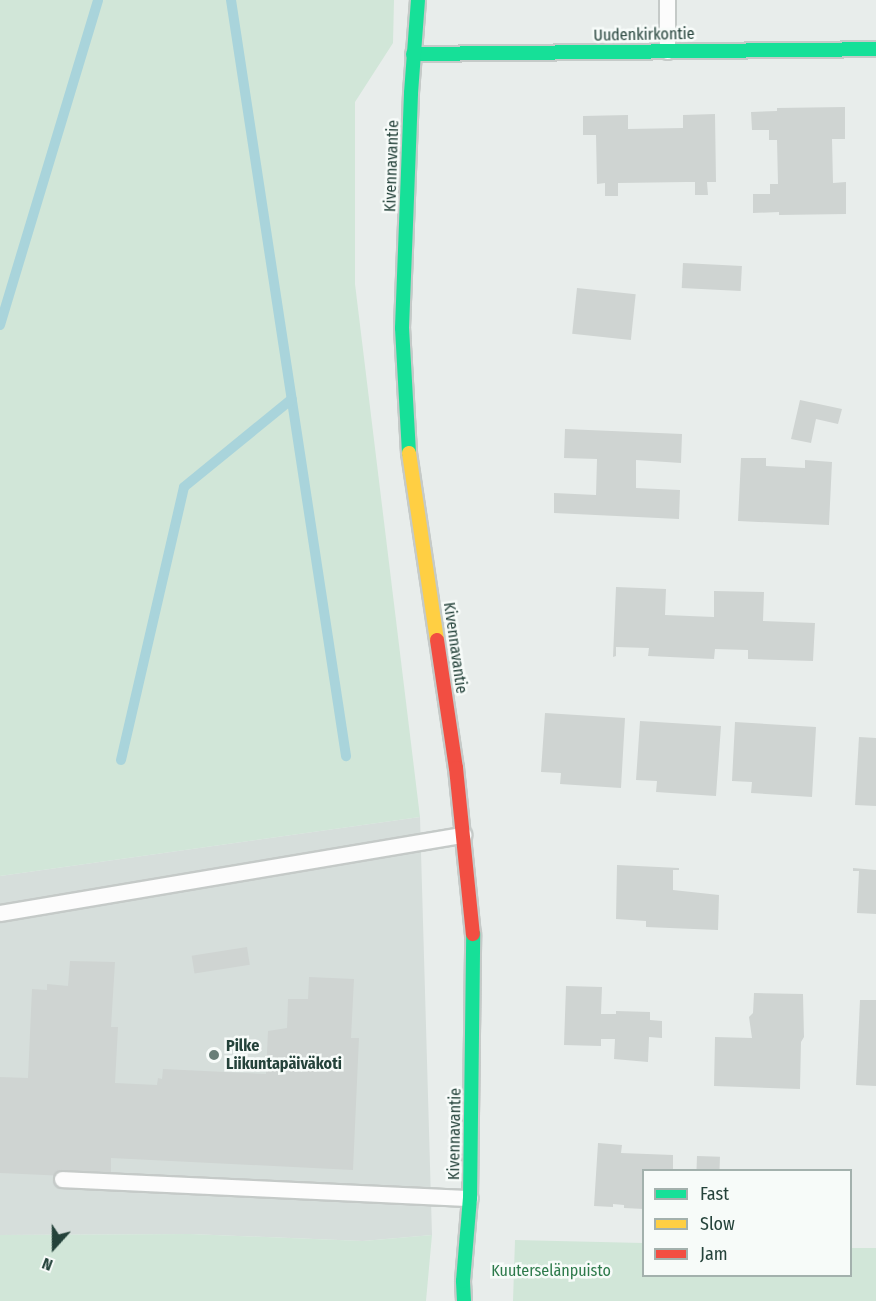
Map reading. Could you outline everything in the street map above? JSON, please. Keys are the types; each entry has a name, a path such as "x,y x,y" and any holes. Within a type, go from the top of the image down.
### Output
{"street":[{"name":"Kivennavantie","path":"418,0 413,54 402,328 405,413 456,768 475,951 470,1198 463,1281 464,1301"},
{"name":"Uudenkirkontie","path":"413,54 876,49"}],"lane":[{"path":"667,0 667,51"},
{"path":"0,913 463,836"},
{"path":"62,1179 470,1198"}],"shaded area":[{"name":"Pilke Liikuntapäiväkoti","path":"420,817 432,1235 363,1241 190,1234 0,1235 0,876"}],"green space":[{"path":"0,0 394,0 393,43 355,102 355,284 420,817 0,876"},
{"path":"190,1234 363,1241 432,1235 426,1301 0,1301 0,1235"},
{"name":"Kuuterselänpuisto","path":"515,1240 642,1243 642,1277 852,1277 852,1248 876,1248 876,1301 513,1301"}],"building":[{"path":"845,107 845,139 832,139 833,183 846,182 846,214 753,213 753,194 770,194 770,184 778,184 777,140 769,140 769,130 752,130 751,112 777,111 777,108"},
{"path":"715,114 716,182 707,182 708,195 695,195 695,182 618,183 618,196 605,196 605,183 597,184 596,135 583,135 583,116 628,115 628,129 683,128 683,115"},
{"path":"683,263 742,266 741,291 682,288"},
{"path":"577,288 636,294 631,340 572,334"},
{"path":"800,400 842,409 838,424 816,419 811,443 791,439"},
{"path":"565,429 682,434 681,463 636,460 636,488 680,490 679,519 554,513 554,493 596,495 597,459 564,458"},
{"path":"741,458 766,458 766,466 805,468 805,460 832,462 829,525 738,521"},
{"path":"616,587 666,589 665,615 714,617 714,591 764,592 763,621 815,623 813,661 748,659 748,650 715,649 714,659 648,656 649,648 616,647 616,656 613,657"},
{"path":"545,713 625,718 621,788 560,784 561,773 541,772"},
{"path":"640,721 721,726 716,796 656,792 657,781 636,780"},
{"path":"735,722 816,727 812,797 751,793 752,782 732,781"},
{"path":"859,737 876,738 876,806 855,805"},
{"path":"617,865 679,868 679,870 673,870 673,890 719,895 718,930 646,927 646,921 616,919"},
{"path":"853,868 876,870 876,914 857,913 859,871 853,871"},
{"path":"247,947 250,965 195,974 192,956"},
{"path":"70,961 115,962 111,1027 118,1027 115,1083 157,1085 158,1078 162,1079 163,1069 266,1074 268,1031 287,1028 288,999 308,999 309,977 354,979 351,1038 359,1038 353,1170 111,1158 111,1178 0,1173 0,1077 28,1078 32,989 47,990 47,984 68,986"},
{"path":"566,986 602,987 601,1014 616,1014 616,1011 650,1012 650,1020 662,1021 662,1038 649,1037 648,1062 614,1059 615,1039 601,1039 601,1046 564,1045"},
{"path":"754,993 803,994 804,1037 801,1042 800,1089 714,1086 715,1037 752,1038 749,1017 753,1013"},
{"path":"860,1000 876,1000 876,1086 856,1085"},
{"path":"598,1143 622,1145 621,1153 673,1155 673,1169 642,1169 642,1209 624,1208 624,1205 613,1204 613,1207 594,1206"},
{"path":"697,1156 720,1157 720,1169 697,1169"}],"waterway":[{"path":"0,325 98,0"},
{"path":"231,0 346,756"},
{"path":"121,760 184,487 292,399"}],"traffic: fast":[{"path":"409,453 402,328 411,93 418,0"},
{"path":"413,54 876,49"},
{"path":"464,1301 463,1281 470,1198 473,934"}],"traffic: slow":[{"path":"409,453 437,640"}],"traffic: jam":[{"path":"437,640 456,768 473,934"}],"place":[{"name":"Pilke Liikuntapäiväkoti","path":"214,1055"}]}
